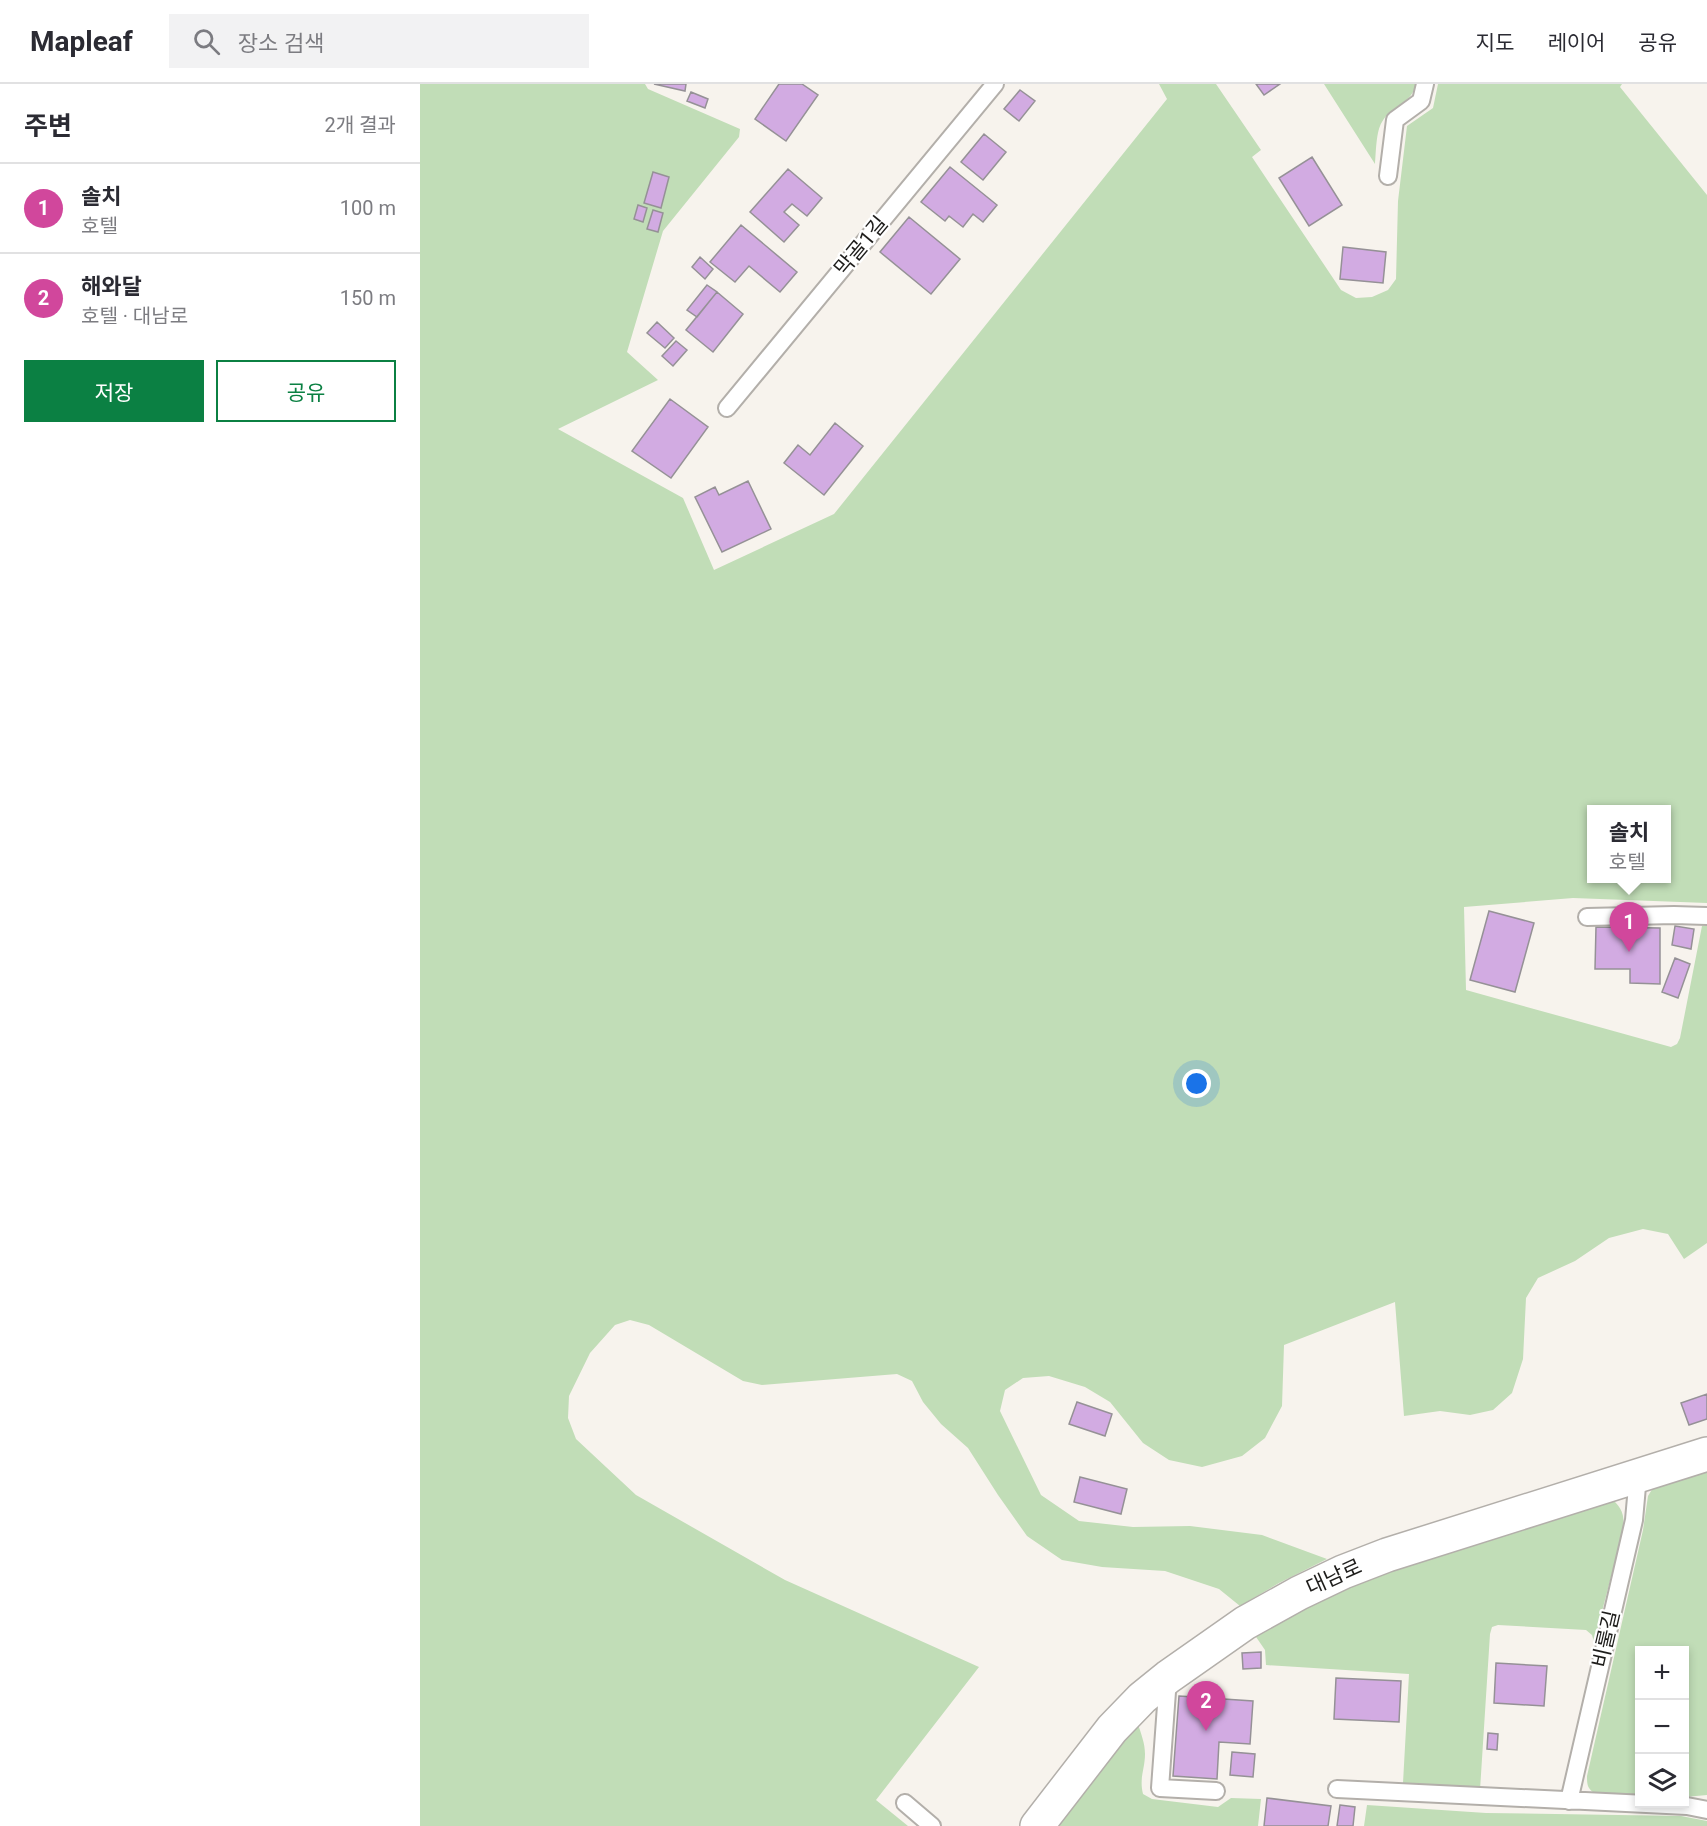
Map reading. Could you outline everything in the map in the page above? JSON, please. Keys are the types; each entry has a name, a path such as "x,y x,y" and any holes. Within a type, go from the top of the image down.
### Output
{"street":[{"name":"대남로","path":"1037,1826 1112,1729 1142,1698 1245,1623 1299,1593 1343,1572 1431,1540 1707,1454"}],"lane":[{"name":"막골1길","path":"727,408 995,84"},
{"path":"1388,177 1395,120 1421,101 1425,84"},
{"path":"1587,917 1707,916"},
{"name":"비룰길","path":"1569,1801 1634,1520 1638,1475"},
{"path":"1168,1677 1160,1788 1216,1791"},
{"path":"1337,1790 1687,1806 1707,1810"},
{"path":"905,1803 932,1826"}],"green space":[{"path":"420,84 645,84 648,89 740,129 739,137 663,231 627,352 658,380 558,429 683,498 714,570 834,514 1167,99 1159,84 1216,84 1261,150 1252,157 1341,290 1356,298 1372,297 1388,290 1396,279 1398,201 1407,126 1433,108 1438,84 1622,84 1620,87 1707,195 1707,903 1573,898 1464,907 1466,990 1671,1047 1677,1044 1680,1038 1702,926 1707,926 1707,1243 1684,1259 1668,1234 1643,1229 1609,1238 1575,1261 1538,1278 1526,1298 1523,1359 1512,1393 1493,1410 1470,1415 1440,1411 1404,1416 1395,1302 1284,1345 1282,1406 1265,1438 1242,1456 1202,1467 1169,1460 1143,1443 1110,1402 1085,1387 1049,1376 1023,1378 1005,1390 1000,1411 1041,1495 1079,1521 1133,1527 1190,1526 1262,1535 1327,1559 1240,1606 1219,1589 1165,1571 1102,1567 1062,1560 1027,1536 968,1448 941,1424 923,1402 912,1381 897,1374 762,1385 743,1381 649,1325 630,1320 615,1325 590,1353 569,1396 568,1418 576,1439 636,1495 785,1580 979,1667 876,1800 908,1826 420,1826"},
{"path":"1324,84 1416,84 1414,91 1406,101 1390,112 1382,122 1377,136 1375,164"},
{"path":"1707,1467 1707,1795 1689,1797 1689,1646 1635,1646 1635,1797 1603,1796 1591,1791 1587,1776 1643,1530 1648,1496 1656,1483"},
{"path":"1609,1497 1622,1511 1623,1531 1594,1642 1592,1635 1586,1630 1498,1625 1492,1627 1480,1790 1403,1783 1409,1674 1266,1665 1265,1650 1254,1634 1345,1587 1391,1568"},
{"path":"1138,1724 1145,1750 1143,1794 1152,1799 1218,1807 1231,1798 1261,1799 1258,1826 1056,1826 1104,1762"},
{"path":"1367,1805 1486,1813 1681,1816 1707,1821 1707,1826 1364,1826"}],"building":[{"path":"654,84 686,84 685,91"},
{"path":"779,84 802,84 818,95 786,141 755,119"},
{"path":"1256,84 1280,84 1264,95"},
{"path":"1020,90 1035,101 1019,121 1004,109"},
{"path":"691,92 708,99 705,108 687,101"},
{"path":"984,134 1006,152 983,180 961,162"},
{"path":"1312,157 1342,205 1309,226 1279,178"},
{"path":"950,167 997,205 983,222 973,214 963,227 949,216 945,221 921,202"},
{"path":"788,169 822,198 807,216 792,204 784,212 799,225 784,242 750,212"},
{"path":"653,172 669,177 661,208 644,203"},
{"path":"638,205 647,208 643,222 634,219"},
{"path":"653,210 663,213 658,232 647,229"},
{"path":"909,217 960,259 931,294 880,252"},
{"path":"741,225 797,272 780,292 749,266 735,282 710,262"},
{"path":"1343,247 1386,252 1383,283 1340,279"},
{"path":"700,257 713,269 705,279 692,267"},
{"path":"707,285 717,292 697,317 687,310"},
{"path":"717,292 743,314 713,352 686,330"},
{"path":"657,322 674,338 665,348 647,333"},
{"path":"676,341 687,350 673,366 662,356"},
{"path":"670,399 708,427 671,478 632,451"},
{"path":"835,423 863,446 824,495 784,463 798,445 810,455"},
{"path":"748,481 771,529 722,552 695,497 715,487 719,495"},
{"path":"1489,911 1534,923 1515,992 1470,980"},
{"path":"1675,926 1694,929 1691,949 1672,945"},
{"path":"1596,927 1660,928 1660,984 1630,983 1630,969 1595,969"},
{"path":"1675,958 1690,964 1678,998 1662,992"},
{"path":"1707,1394 1707,1419 1689,1425 1681,1403"},
{"path":"1077,1402 1112,1414 1105,1436 1069,1424"},
{"path":"1080,1477 1127,1489 1121,1514 1074,1502"},
{"path":"1261,1652 1261,1668 1243,1669 1242,1653"},
{"path":"1496,1663 1547,1666 1544,1706 1494,1703"},
{"path":"1336,1678 1401,1681 1399,1722 1334,1719"},
{"path":"1179,1696 1253,1701 1250,1744 1219,1742 1217,1779 1173,1776"},
{"path":"1488,1733 1498,1734 1497,1750 1487,1749"},
{"path":"1232,1752 1255,1754 1253,1777 1230,1775"},
{"path":"1267,1798 1331,1806 1328,1826 1264,1826"},
{"path":"1340,1805 1355,1807 1353,1826 1337,1826"}],"place":[{"name":"솔치","path":"1629,952"},
{"name":"해와달","path":"1206,1731"}]}
